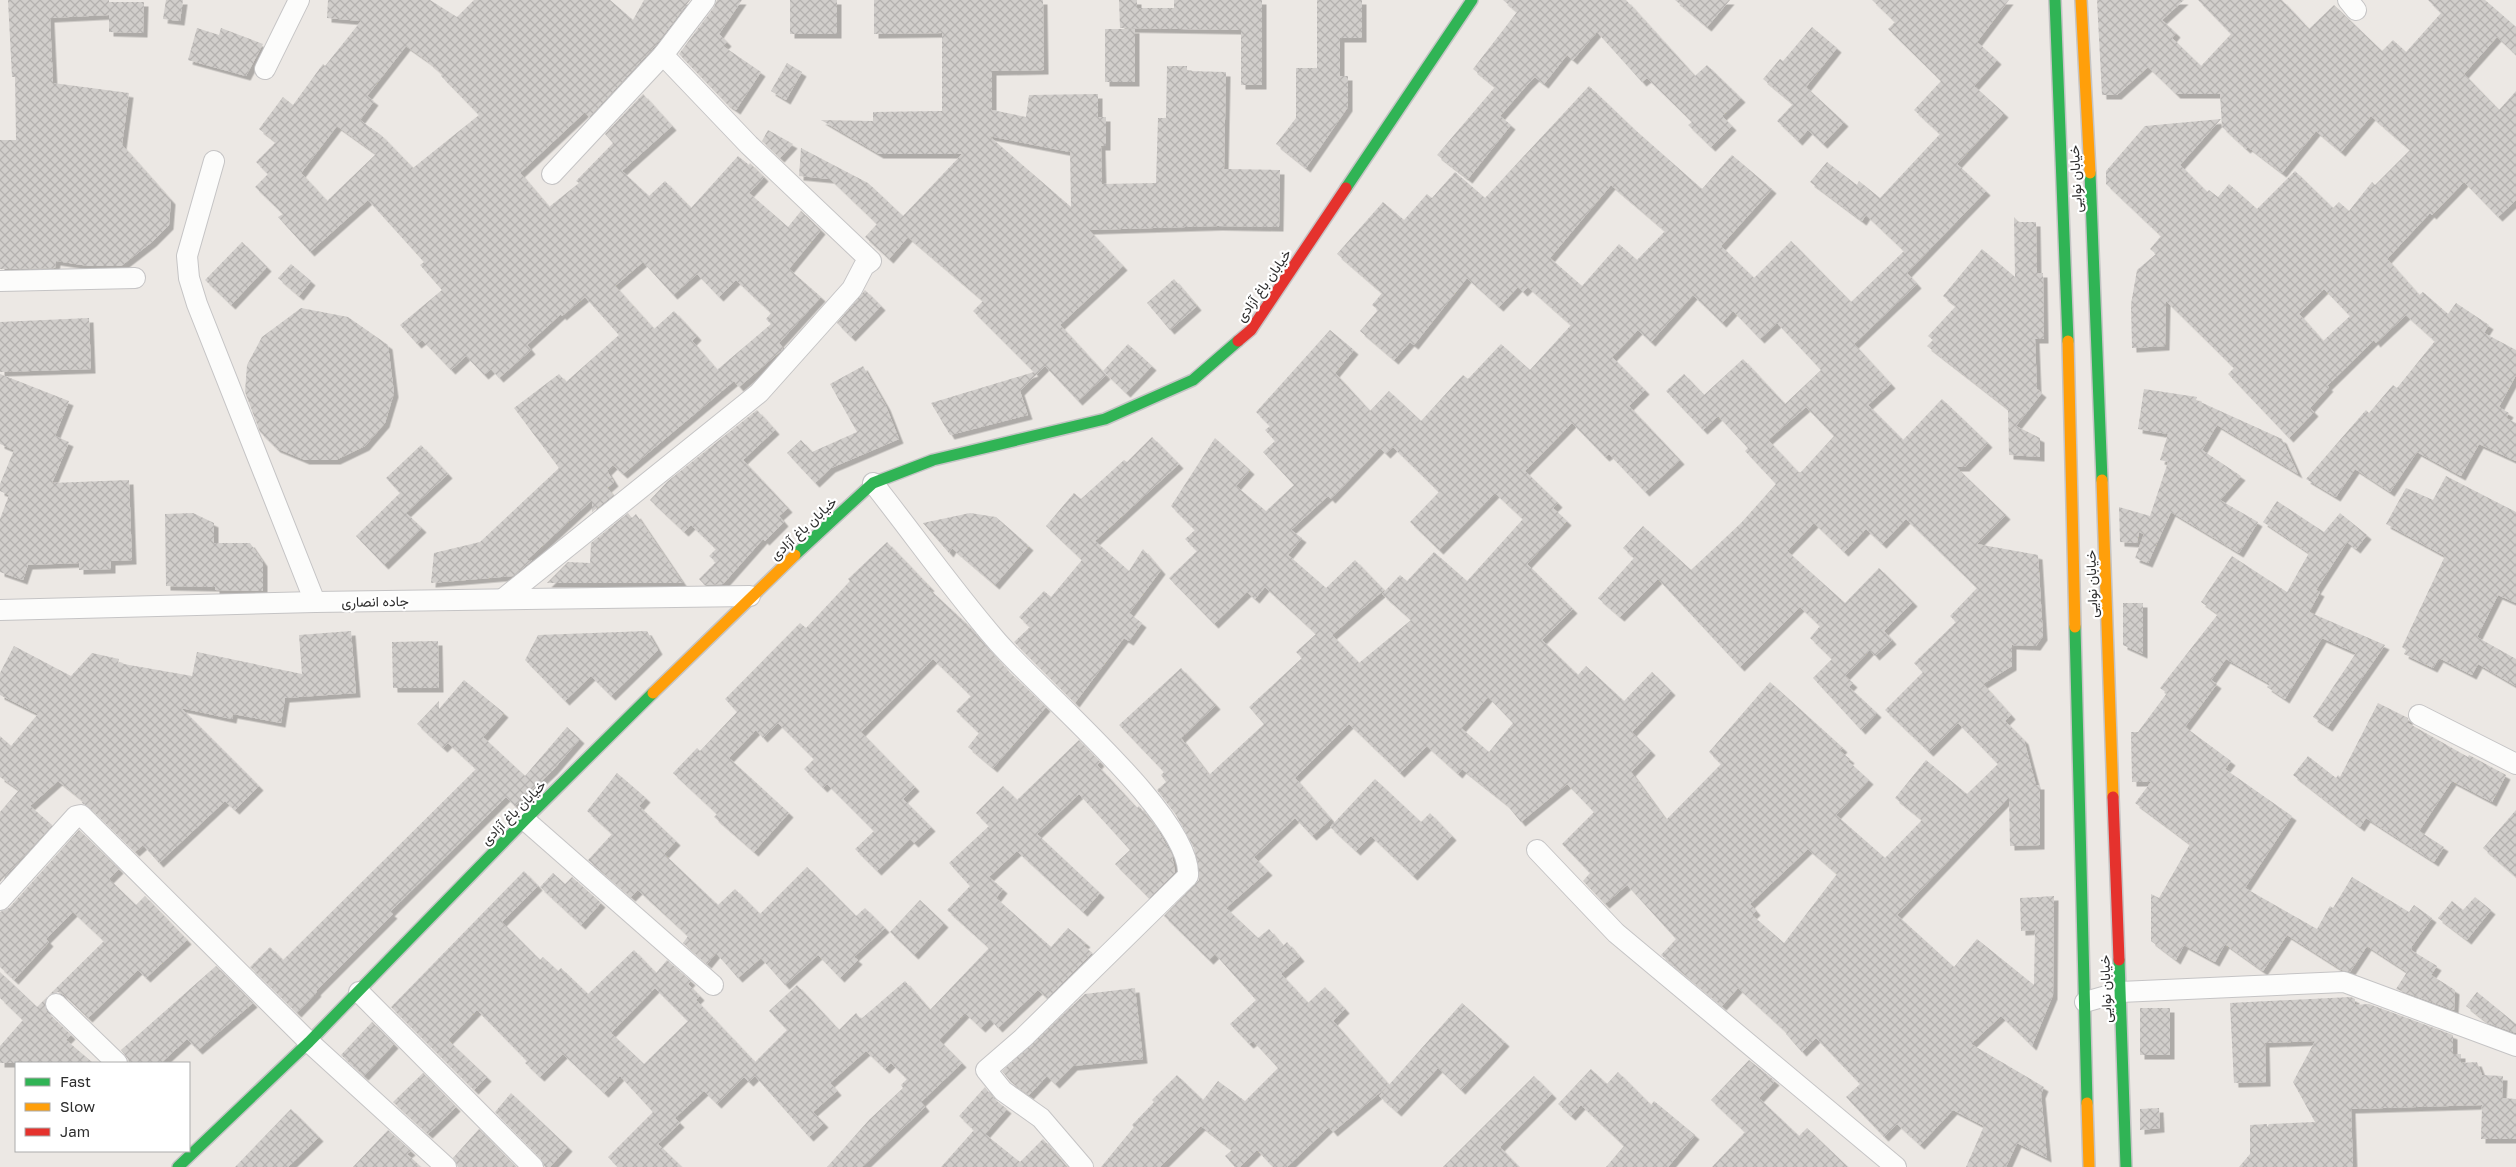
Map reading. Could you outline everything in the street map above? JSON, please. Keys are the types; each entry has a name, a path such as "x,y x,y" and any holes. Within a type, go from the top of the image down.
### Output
{"street":[{"path":"265,69 299,0"},
{"path":"552,174 663,55 705,0"},
{"name":"خیابان باغ آزادی","path":"194,1140 309,1042 526,820 750,596 873,483 934,460 1105,419 1193,380 1251,330 1472,0"},
{"name":"خیابان نوایی","path":"2055,0 2066,250 2089,1167"},
{"name":"خیابان نوایی","path":"2081,0 2094,250 2126,1167"},
{"path":"504,598 759,393 852,289 864,266 871,261 749,145 663,55"},
{"path":"214,161 187,256 189,278 196,304 315,602"},
{"path":"0,281 135,278"},
{"path":"873,483 995,640 1138,784 1177,838 1189,868 1188,876 1023,1038 986,1070 1003,1091 1041,1118 1083,1167"},
{"name":"جاده انصاری","path":"0,610 504,598 750,596"},
{"path":"2419,715 2516,764"},
{"path":"0,900 76,816 81,815 309,1042 446,1167"},
{"path":"526,820 713,985"},
{"path":"1538,850 1616,933 1896,1167"},
{"path":"2085,1002 2120,992 2344,982 2516,1046"},
{"path":"359,992 533,1167"},
{"path":"56,1004 116,1062"},
{"name":"خیابان باغ آزادی","path":"178,1167 187,1152"}],"building":[{"path":"8,0 144,2 143,33 109,32 109,15 50,18 53,83 129,93 122,145 171,200 169,225 152,242 121,266 89,266 56,261 55,268 0,269 0,140 16,140 15,77 12,77"},
{"path":"166,0 183,0 180,21 163,19"},
{"path":"328,0 430,0 457,17 474,0 610,0 633,20 644,0 690,0 654,47 589,117 585,112 520,173 549,207 579,183 576,181 613,143 605,134 643,94 672,126 622,171 649,196 665,181 691,208 738,156 749,165 750,163 764,177 749,193 788,227 801,211 821,230 789,269 821,297 779,343 783,348 782,350 739,387 734,381 623,474 613,465 607,471 614,482 607,488 613,495 592,512 592,500 527,560 532,560 513,576 431,583 434,553 480,542 559,468 514,408 559,374 566,382 619,335 585,297 562,316 561,314 527,345 531,350 499,378 491,369 484,375 466,356 451,370 422,340 417,344 400,325 442,290 420,265 424,262 368,200 310,252 278,217 283,214 255,187 268,174 256,162 276,142 259,129 283,97 293,105 323,64 325,66 361,21 327,18","holes":["406,46 442,74 441,76 479,115 413,168 381,135 360,120 374,101 367,96","337,126 376,154 327,201 301,173","643,262 673,295 697,274 719,297 736,280 771,313 766,319 771,324 717,370 692,341 697,336 674,311 654,329 615,286"]},
{"path":"717,0 742,0 719,34 727,42 723,46 761,72 736,110 727,104 679,54 714,7"},
{"path":"790,0 837,0 837,34 790,34"},
{"path":"874,0 1043,0 1044,70 992,71 992,110 1026,117 1029,95 1098,94 1098,117 1106,117 1106,146 1101,146 1102,184 1156,183 1158,118 1166,118 1167,66 1187,66 1187,71 1226,72 1224,169 1280,170 1279,227 1218,226 1089,230 1123,266 1060,325 1106,375 1078,401 1045,366 1020,391 1028,415 950,435 931,403 1034,372 973,311 983,301 908,237 889,259 865,237 877,224 830,179 799,176 801,148 868,183 903,216 962,154 879,154 821,120 873,121 873,112 942,111 942,33 874,34","holes":["989,136 1070,152 1071,207"]},
{"path":"1119,0 1137,0 1137,8 1174,8 1174,0 1262,0 1262,85 1241,85 1241,30 1120,28"},
{"path":"1317,0 1362,0 1362,38 1340,38 1340,76 1348,76 1348,107 1306,168 1276,144 1296,118 1296,68 1317,68"},
{"path":"1503,0 1626,0 1695,76 1707,65 1741,98 1722,116 1732,126 1711,147 1688,125 1692,122 1647,78 1642,82 1597,32 1573,60 1567,55 1544,84 1535,77 1527,85 1500,116 1511,125 1468,179 1437,155 1495,87 1473,69 1517,12"},
{"path":"1675,0 1730,0 1707,27"},
{"path":"1872,0 2009,0 1977,42 1997,60 1974,86 2004,113 1957,164 1986,191 1907,273 1917,284 1854,344 1891,384 1868,405 1903,440 1942,399 1988,443 1965,467 1956,467 2006,515 1977,544 2038,555 2043,636 2036,646 2012,645 2012,666 1983,684 2011,715 2005,721 2024,740 2036,785 2040,785 2040,845 2010,846 2009,797 1897,915 1954,967 1977,939 2034,985 2035,930 2021,931 2020,898 2054,896 2053,995 2032,1046 2001,1016 1971,1044 2044,1087 2041,1094 2047,1158 2017,1143 2006,1167 1966,1167 1984,1126 1953,1110 1920,1145 1897,1124 1884,1137 1846,1097 1860,1084 1816,1038 1802,1052 1787,1033 1738,988 1722,1006 1661,955 1676,939 1627,885 1605,904 1583,881 1590,873 1562,844 1594,812 1567,784 1521,822 1506,804 1462,769 1458,774 1427,746 1400,773 1349,724 1295,778 1331,819 1312,836 1295,818 1254,857 1268,871 1226,908 1258,938 1269,929 1283,946 1287,942 1300,957 1281,974 1308,1003 1325,987 1345,1009 1333,1021 1389,1085 1333,1132 1329,1127 1287,1167 1273,1167 1257,1150 1240,1167 1235,1167 1225,1156 1232,1150 1201,1126 1160,1167 1101,1167 1134,1127 1132,1125 1154,1102 1152,1100 1177,1075 1203,1100 1218,1081 1245,1101 1278,1068 1253,1041 1249,1044 1230,1024 1256,1000 1215,954 1209,960 1164,916 1199,880 1194,848 1176,815 1157,790 1166,782 1161,775 1164,772 1119,725 1181,668 1216,705 1181,738 1209,775 1264,724 1249,707 1302,658 1296,652 1316,634 1265,587 1255,599 1247,592 1214,624 1169,578 1197,551 1185,539 1195,530 1171,506 1215,438 1250,470 1236,486 1266,511 1294,485 1263,452 1275,441 1265,430 1270,426 1256,412 1330,330 1354,350 1335,373 1370,411 1389,391 1421,421 1463,375 1468,379 1501,344 1530,370 1571,325 1528,287 1523,292 1518,287 1499,307 1467,278 1414,345 1410,342 1394,360 1360,331 1378,310 1372,305 1382,293 1337,254 1383,202 1404,220 1427,194 1432,198 1455,172 1485,198 1589,86 1702,189 1732,155 1772,189 1721,246 1754,278 1791,241 1851,302 1904,251 1866,215 1862,221 1810,182 1827,162 1857,185 1859,181 1880,198 1940,134 1914,110 1941,81 1888,29 1895,22","holes":["1611,185 1665,231 1637,260 1619,244 1582,286 1550,258","1693,295 1722,323 1733,311 1760,339 1777,323 1821,370 1785,404 1743,359 1704,395 1684,374 1666,391 1703,430 1718,416 1748,448 1745,451 1776,484 1741,523 1691,570 1643,526 1623,548 1634,558 1598,598 1620,617 1658,579 1740,667 1800,607 1820,626 1810,638 1832,659 1813,678 1861,730 1877,713 1849,687 1853,683 1845,676 1870,650 1875,656 1892,640 1884,631 1913,602 1879,568 1845,603 1787,551 1814,523 1844,552 1866,529 1882,544 1906,519 1977,588 1950,616 1956,622 1914,663 1923,672 1885,710 1929,752 1958,723 1998,764 1967,794 1926,760 1895,798 1922,820 1885,858 1836,815 1869,780 1848,761 1850,759 1840,751 1843,748 1770,682 1709,752 1721,764 1666,820 1631,772 1651,751 1632,732 1671,691 1652,672 1624,701 1586,666 1578,675 1542,640 1573,609 1527,564 1567,521 1553,508 1558,503 1525,471 1572,423 1605,457 1609,454 1645,492 1680,460 1629,406 1645,390 1612,357 1638,330 1651,342","1806,407 1834,436 1801,472 1798,472 1768,440","1393,447 1439,492 1410,522 1439,550 1495,493 1523,519 1467,581 1434,552 1407,581 1400,575 1382,594 1411,620 1359,663 1332,635 1384,590 1355,560 1326,588 1288,555 1302,538 1291,530 1328,496 1331,499 1380,448 1386,454","1488,697 1513,723 1489,752 1461,728","1808,849 1837,874 1784,943 1752,915 1756,911 1750,904"]},
{"path":"2097,0 2184,0 2162,20 2176,33 2172,38 2201,66 2231,34 2198,0 2282,0 2309,29 2334,5 2382,51 2393,40 2406,52 2441,13 2428,0 2485,0 2516,27 2516,55 2497,37 2464,74 2499,110 2516,91 2516,200 2498,217 2464,182 2432,215 2430,213 2387,259 2419,295 2423,292 2448,314 2456,303 2489,325 2484,333 2516,350 2516,375 2499,407 2509,413 2506,418 2516,423 2516,461 2479,444 2461,476 2417,452 2390,492 2355,469 2336,497 2306,479 2366,410 2369,413 2393,385 2397,388 2435,341 2406,315 2376,343 2374,340 2327,386 2329,387 2310,408 2314,412 2289,438 2228,374 2234,368 2166,301 2165,346 2132,348 2131,304 2137,270 2156,254 2150,249 2161,236 2106,184 2106,171 2145,126 2221,119 2180,165 2207,192 2209,190 2218,197 2229,184 2257,209 2295,171 2333,208 2339,202 2349,211 2372,182 2375,185 2410,150 2371,116 2341,152 2316,131 2282,173 2248,147 2246,149 2222,127 2220,94 2176,94 2148,67 2117,95 2102,95","holes":["2324,289 2350,316 2323,341 2299,314"]},
{"path":"1812,27 1837,48 1806,87 1844,122 1823,144 1808,130 1798,141 1777,121 1793,104 1763,79 1780,59 1783,61"},
{"path":"197,28 219,35 221,28 263,44 246,76 188,60"},
{"path":"1105,29 1135,29 1135,82 1105,82"},
{"path":"787,63 802,72 786,100 771,91"},
{"path":"768,130 793,144 780,158 762,141"},
{"path":"2014,217 2019,222 2036,222 2037,273 2043,273 2044,339 2035,339 2037,389 2042,393 2016,426 2040,438 2040,457 2009,455 2008,409 1927,346 1933,340 1928,336 1956,306 1943,296 1982,249 2015,277"},
{"path":"242,242 267,267 231,305 205,280"},
{"path":"291,264 311,281 299,296 278,278"},
{"path":"1174,279 1197,306 1170,330 1147,303"},
{"path":"865,290 881,306 851,337 837,323"},
{"path":"301,308 348,317 388,345 394,393 385,423 365,446 336,460 305,460 276,448 260,432 245,392 247,365 262,337"},
{"path":"89,318 91,369 0,372 0,322"},
{"path":"1128,344 1152,366 1126,393 1103,371"},
{"path":"863,366 886,406 899,439 831,468 815,483 787,453 801,440 812,452 857,432 830,384"},
{"path":"0,374 69,401 55,436 69,442 52,483 129,480 132,560 111,561 111,569 79,570 79,563 28,565 23,580 0,572 0,519 9,495 0,491 0,484 14,450 0,444"},
{"path":"2144,389 2197,397 2196,400 2282,439 2298,474 2217,425 2202,450 2241,476 2220,500 2258,522 2239,553 2171,512 2148,563 2135,558 2144,534 2139,532 2137,543 2120,542 2119,507 2150,516 2168,462 2160,460 2168,434 2138,429"},
{"path":"757,410 775,430 743,460 788,508 779,516 784,522 765,541 763,539 723,584 705,585 699,579 716,562 709,556 716,549 691,525 684,532 650,500 668,481"},
{"path":"1152,437 1179,464 1095,541 1129,571 1143,549 1161,570 1129,613 1142,623 1129,641 1124,638 1075,703 1014,642 1030,627 1019,617 1044,591 1051,597 1082,560 1046,526 1074,493 1081,499 1124,460 1127,462"},
{"path":"421,445 448,474 406,513 422,528 384,565 356,536 400,493 386,478"},
{"path":"2446,476 2516,512 2516,603 2498,595 2477,637 2516,659 2516,686 2478,664 2472,675 2439,658 2433,668 2404,654 2406,650 2402,647 2445,556 2386,524 2406,488 2433,500"},
{"path":"2277,501 2324,532 2340,513 2367,535 2356,549 2347,542 2316,590 2320,592 2309,612 2385,645 2328,727 2313,717 2356,653 2322,638 2285,699 2267,687 2270,684 2226,659 2211,680 2217,684 2185,727 2231,761 2225,769 2292,816 2245,888 2317,929 2330,906 2333,908 2352,877 2409,912 2414,905 2432,918 2411,950 2437,966 2431,975 2455,990 2454,1010 2396,989 2407,972 2367,946 2350,972 2342,970 2287,935 2263,971 2225,944 2215,962 2184,945 2176,960 2151,941 2151,894 2159,898 2190,844 2135,803 2151,782 2132,782 2131,732 2138,732 2167,693 2160,688 2218,614 2201,602 2232,556 2287,592 2309,553 2263,522"},
{"path":"193,513 214,523 214,543 250,543 263,562 263,591 215,590 215,587 166,586 165,514"},
{"path":"628,513 632,518 636,514 683,583 547,583 568,562 590,563 591,543"},
{"path":"970,513 996,517 1029,546 995,585 952,548 949,553 923,523"},
{"path":"887,542 930,587 928,588 967,624 1006,669 1046,707 993,768 968,747 979,733 956,711 971,696 933,659 861,732 915,787 903,799 931,827 914,843 910,839 877,871 855,849 874,831 827,784 823,788 804,769 814,759 778,723 763,738 756,730 729,758 789,813 754,852 714,817 717,814 673,773 697,748 700,751 737,712 725,699 800,623 806,628 850,581 848,579"},
{"path":"2123,603 2143,603 2143,654 2123,645"},
{"path":"351,631 356,693 285,698 281,723 233,714 232,719 181,708 259,786 235,810 225,801 159,863 143,845 135,852 89,807 82,803 83,801 58,781 30,806 52,825 0,882 0,812 19,790 0,777 0,736 11,746 38,714 0,695 0,673 14,646 71,676 92,653 119,659 118,663 192,676 197,652 302,674 299,635"},
{"path":"647,631 658,650 611,696 591,676 565,701 525,660 538,635"},
{"path":"438,641 439,688 393,688 392,642"},
{"path":"464,680 504,713 483,737 525,776 567,727 580,739 553,770 515,806 506,797 390,912 393,914 316,991 297,1013 250,967 270,947 283,960 476,769 448,743 443,748 417,724 439,701 439,709"},
{"path":"2378,703 2408,718 2408,723 2468,757 2469,755 2506,775 2492,802 2452,781 2419,831 2444,847 2434,862 2366,818 2360,827 2293,775 2308,756 2336,778 2338,775 2340,777"},
{"path":"1079,740 1100,762 1097,765 1137,808 1139,806 1156,827 1172,855 1175,872 1149,898 1115,864 1130,850 1079,794 1037,834 1100,893 1083,912 1017,851 989,877 1003,889 996,898 1051,947 1068,928 1086,943 1083,945 1092,953 1047,998 1038,990 998,1028 990,1019 981,1028 965,1013 939,1040 962,1063 921,1102 925,1107 862,1167 827,1167 869,1120 903,1088 901,1085 907,1079 891,1063 885,1069 866,1051 830,1083 837,1091 813,1112 824,1123 809,1137 755,1076 749,1082 744,1077 717,1104 704,1091 675,1118 680,1123 658,1144 682,1167 618,1167 608,1157 653,1112 620,1076 604,1093 563,1054 540,1077 477,1010 448,1040 487,1077 474,1090 391,1007 524,871 538,886 502,922 540,960 543,957 558,971 561,968 588,994 634,950 656,973 667,960 691,981 688,984 700,996 696,1000 755,1062 787,1030 769,1011 797,985 839,1030 856,1013 861,1019 905,981 930,1010 989,948 947,910 970,886 949,863 989,826 976,813 1003,786 1017,800","holes":["655,988 688,1021 644,1064 611,1033"]},
{"path":"617,773 646,798 639,806 676,841 664,854 718,905 735,889 760,914 807,867 856,916 865,908 885,928 854,957 858,960 840,978 818,955 785,985 761,958 738,978 716,953 707,964 683,943 688,936 638,890 631,897 588,860 612,834 587,811"},
{"path":"1375,779 1421,822 1430,813 1452,836 1413,876 1371,836 1356,851 1330,827"},
{"path":"2516,810 2516,877 2483,848"},
{"path":"79,830 119,869 109,879 136,905 145,896 187,940 146,978 138,970 88,1018 64,995 58,992 49,995 104,941 73,912 46,939 49,942 14,980 0,967 0,912 9,908"},
{"path":"553,873 565,884 572,877 601,903 581,925 540,887"},
{"path":"2475,897 2491,910 2467,940 2438,918 2452,901 2463,910"},
{"path":"920,900 944,923 914,955 890,932"},
{"path":"216,966 253,1003 198,1050 187,1039 162,1062 129,1062 121,1050"},
{"path":"0,972 37,1007 47,997 45,1007 47,1012 71,1035 66,1040 92,1062 0,1063 0,1046 23,1020 0,998"},
{"path":"1135,988 1143,1059 1073,1066 1055,1084 1047,1076 1029,1095 1011,1082 1002,1071 1085,994"},
{"path":"2477,992 2516,1024 2516,1033 2488,1023 2466,1006"},
{"path":"2351,997 2355,999 2355,1005 2369,1004 2453,1035 2453,1054 2461,1054 2461,1063 2477,1062 2482,1075 2503,1076 2502,1098 2516,1099 2516,1139 2481,1139 2482,1105 2351,1109 2353,1167 2239,1167 2250,1154 2250,1125 2267,1124 2267,1127 2269,1124 2315,1122 2293,1082 2315,1041 2265,1043 2266,1082 2234,1083 2230,1003"},
{"path":"1462,1003 1505,1042 1461,1090 1438,1068 1397,1112 1379,1096"},
{"path":"2140,1008 2170,1008 2170,1055 2140,1055"},
{"path":"372,1022 394,1044 364,1076 341,1055"},
{"path":"1749,1060 1775,1081 1759,1098 1799,1136 1807,1128 1848,1167 1712,1167 1745,1132 1711,1100"},
{"path":"1591,1069 1607,1084 1618,1072 1651,1105 1654,1101 1695,1135 1668,1167 1606,1167 1624,1146 1581,1105 1571,1116 1558,1104"},
{"path":"423,1073 456,1107 428,1134 393,1102"},
{"path":"1534,1076 1552,1094 1500,1147 1519,1167 1443,1167"},
{"path":"985,1087 994,1099 1007,1109 985,1134 1020,1162 1043,1139 1067,1167 941,1167 974,1130 959,1116"},
{"path":"511,1093 568,1147 550,1167 545,1167 541,1159 495,1112"},
{"path":"2159,1108 2160,1128 2140,1130 2140,1109"},
{"path":"291,1109 319,1137 288,1167 235,1167"},
{"path":"479,1129 516,1167 458,1167 453,1158"},
{"path":"388,1130 411,1151 407,1154 421,1167 353,1167"}],"traffic: fast":[{"path":"1346,188 1472,0"},
{"path":"2055,0 2068,341"},
{"path":"2090,173 2102,480"},
{"path":"795,555 873,483 933,460 1105,419 1193,380 1238,341"},
{"path":"2075,627 2087,1103"},
{"path":"178,1167 309,1042 525,820 653,693"},
{"path":"2119,960 2126,1167"}],"traffic: slow":[{"path":"2081,0 2090,173"},
{"path":"2068,341 2075,627"},
{"path":"2102,480 2113,797"},
{"path":"653,693 795,555"},
{"path":"2087,1103 2089,1167"}],"traffic: jam":[{"path":"1238,341 1251,330 1346,188"},
{"path":"2113,797 2119,960"}]}
